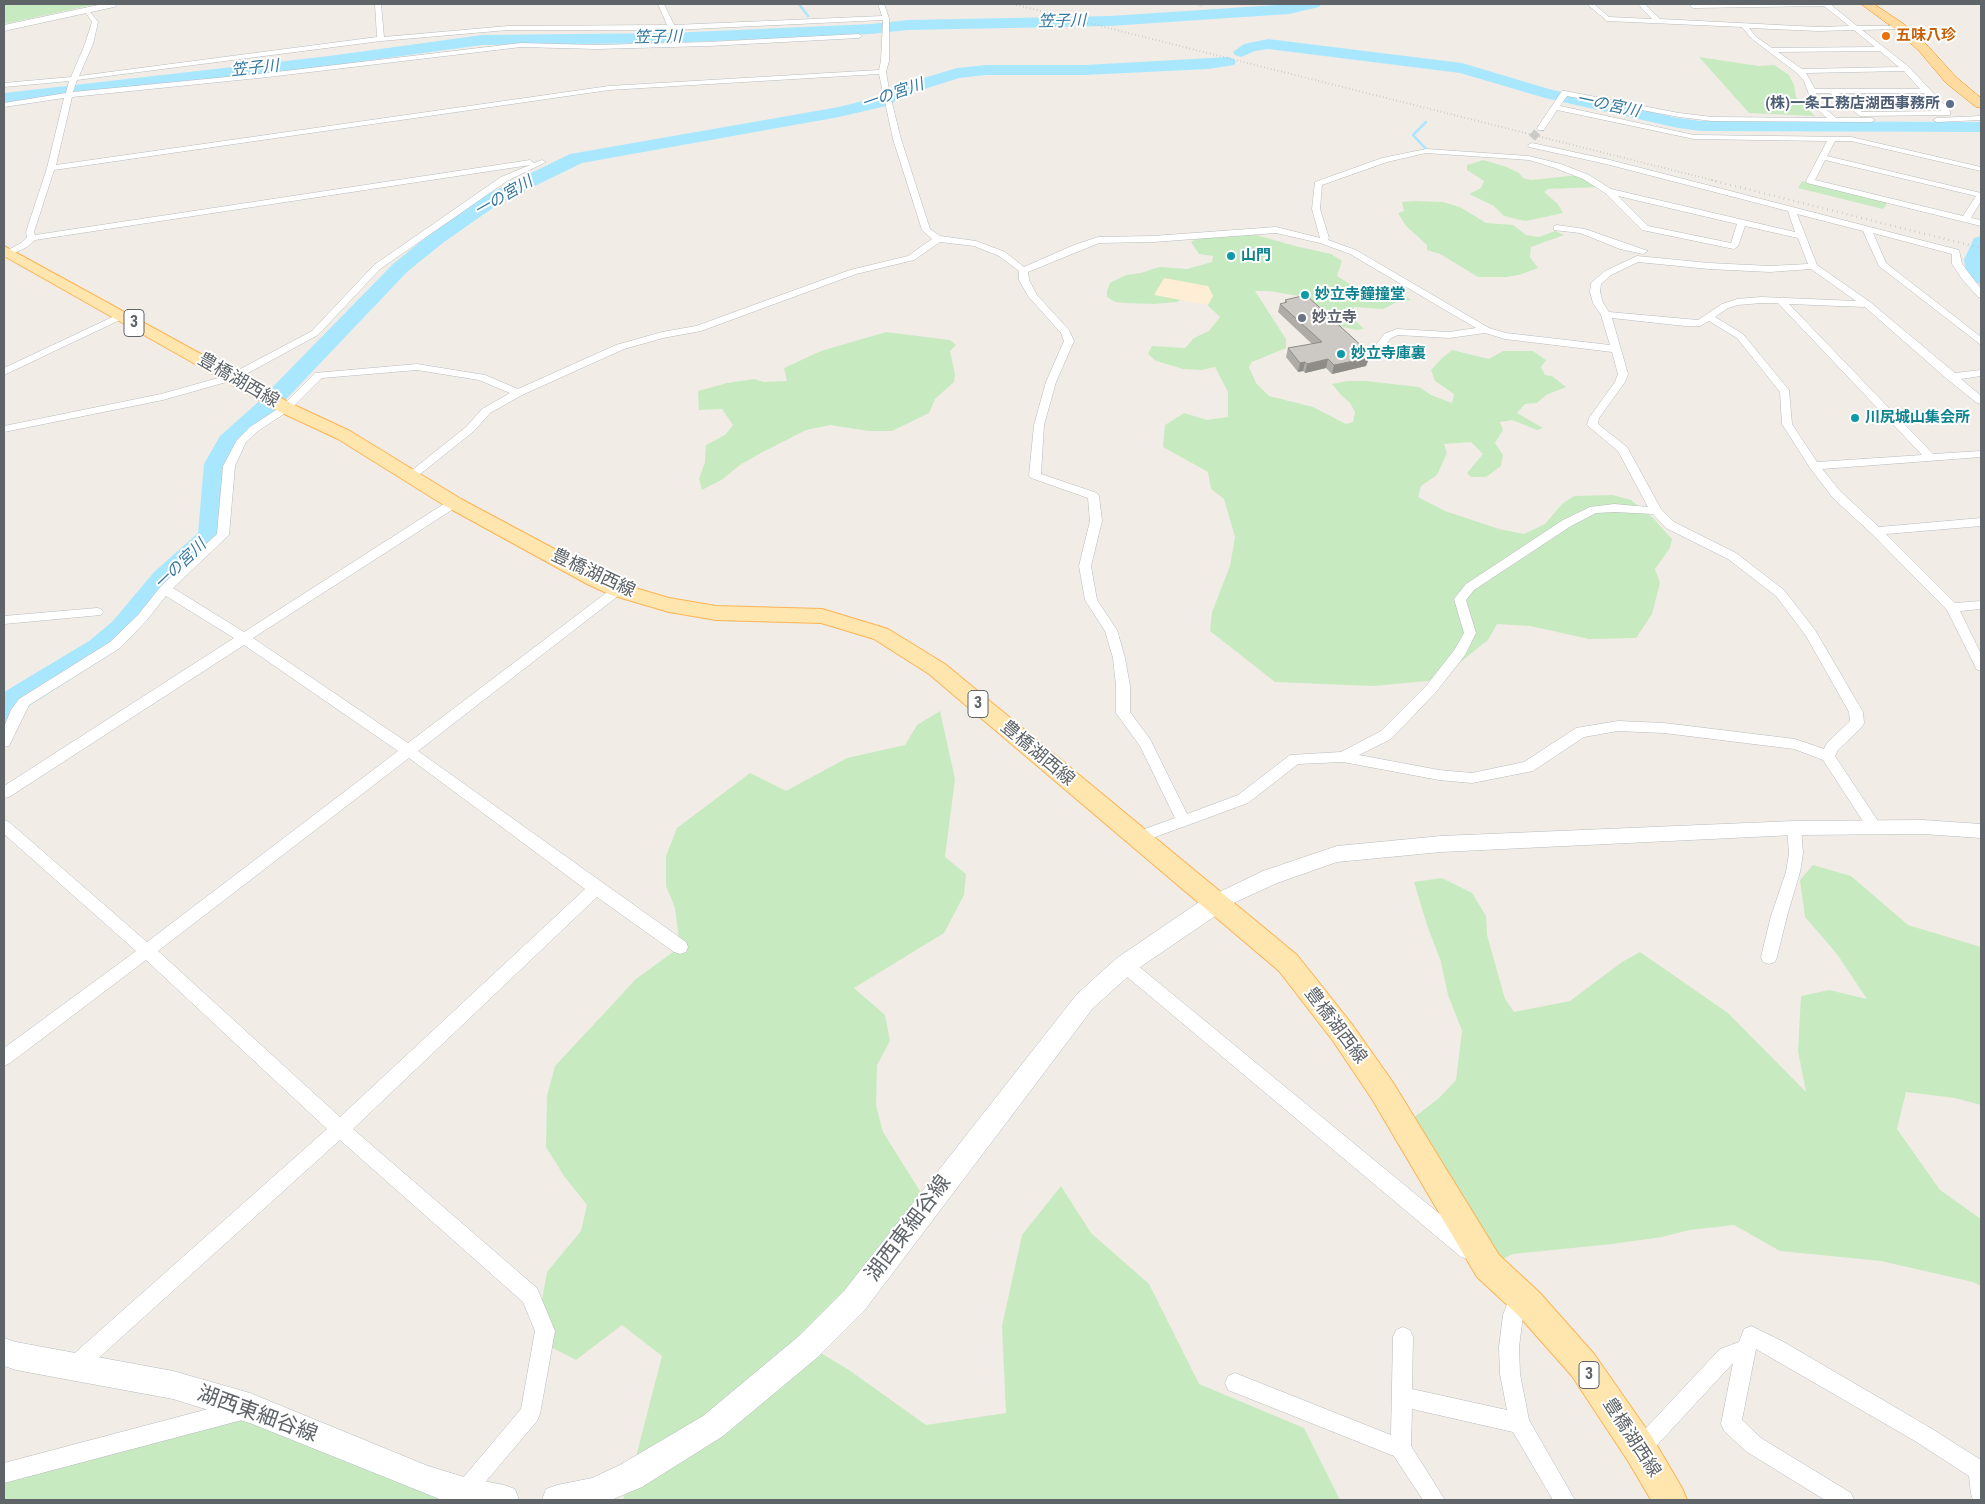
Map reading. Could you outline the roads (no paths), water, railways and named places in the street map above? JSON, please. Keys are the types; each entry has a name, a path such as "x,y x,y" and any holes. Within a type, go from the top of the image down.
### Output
{"highway":[{"path":"1867,4 1900,27 1923,48 1951,80 1981,104"}],"main road":[{"name":"豊橋湖西線","path":"6,253 286,408 344,435 454,503 594,579 618,590 669,605 716,613 822,616 881,634 937,669 1288,963 1342,1032 1382,1090 1488,1266 1520,1296 1583,1365 1640,1449 1670,1500"},
{"name":"湖西東細谷線","path":"557,1500 593,1493 632,1476 713,1426 809,1346 854,1301 1085,1001 1125,965 1216,903"},
{"name":"湖西東細谷線","path":"4,1352 16,1356 173,1385 250,1408 387,1465 464,1492 504,1500"}],"street":[{"path":"4,28 114,4"},
{"path":"378,4 381,40"},
{"path":"660,4 672,28"},
{"path":"881,4 886,18 884,37 885,61 882,72 896,139 926,230 938,239 976,244 1002,254 1023,270 1024,280 1034,296 1066,332 1069,341 1051,382 1039,425 1034,476 1092,496 1096,521 1085,566 1091,600 1111,630 1119,658 1123,686 1122,713 1146,743 1184,822"},
{"path":"1590,4 1607,19 1744,26 1858,29 1900,27"},
{"path":"1641,4 1659,22"},
{"path":"1692,5 1826,4 1906,69 1947,113 1860,114 1833,92"},
{"path":"1692,5 1700,12"},
{"path":"32,238 30,232 50,168 62,117 74,80 89,44 95,22 87,10"},
{"path":"4,85 74,80 381,40 524,26 672,28 886,18"},
{"path":"1706,18 1712,24"},
{"path":"1744,26 1754,38 1800,71 1808,81 1816,105 1834,120"},
{"path":"4,105 69,95 268,75 520,45 708,44 859,36"},
{"path":"1770,50 1882,49"},
{"path":"1800,71 1906,69"},
{"path":"50,168 609,88 882,72"},
{"path":"1812,91 1926,91"},
{"path":"1541,128 1565,93 1679,115 1712,119 1981,118"},
{"path":"1556,107 1694,137 1851,139 1981,169"},
{"path":"1832,139 1810,181 1981,223"},
{"path":"1529,158 1532,142 1956,252 1958,264 1967,279 1981,295"},
{"path":"1323,241 1325,238 1316,209 1318,184 1394,158 1426,151 1529,158 1578,173 1608,191 1802,236"},
{"path":"1823,157 1981,195 1966,219"},
{"path":"4,429 163,398 233,377 315,333 377,267 504,179 542,162 32,238 6,253"},
{"path":"1608,191 1644,244 1709,266 1770,269 1813,266"},
{"path":"1792,209 1813,266 1867,304 1981,401"},
{"path":"1557,228 1582,231 1623,247 1644,244 1734,246 1742,222"},
{"path":"1867,229 1882,264 1981,342"},
{"path":"1023,270 1098,240 1153,239 1262,230 1288,232 1323,241 1353,252 1486,330 1505,336 1615,349"},
{"path":"410,477 470,429 486,411 518,393 620,347 698,329 853,272 911,258 938,239"},
{"path":"1644,244 1596,283 1594,292 1598,304 1606,315 1623,374 1620,382 1594,418 1592,425 1623,449 1656,511 1670,525 1732,556 1780,593 1798,613 1856,712 1857,723 1832,747 1828,756"},
{"path":"1606,315 1700,323 1725,306 1737,302 1781,301 1867,304"},
{"path":"1781,301 1931,458"},
{"path":"4,372 121,316"},
{"path":"1709,318 1740,336 1785,392 1787,424 1814,466 1837,495 1876,531 1952,608 1981,666"},
{"path":"1381,345 1387,336 1396,332 1449,335 1486,330"},
{"path":"4,742 18,710 24,702 115,645 142,618 165,589 223,535 229,466 242,440 254,429 286,408 319,375 417,367 481,377 518,393"},
{"path":"1951,377 1981,373"},
{"path":"1814,466 1981,454"},
{"path":"4,793 454,503"},
{"path":"1342,757 1386,735 1431,689 1460,652 1470,633 1460,599 1470,587 1567,523 1594,510 1614,508 1656,511"},
{"path":"1876,531 1981,522"},
{"path":"165,589 245,639 409,751 680,947"},
{"path":"4,1058 148,951 618,590"},
{"path":"1952,608 1981,605"},
{"path":"4,620 97,612"},
{"path":"1138,837 1184,822 1243,799 1295,759 1342,757 1439,775 1472,778 1528,767 1581,732 1618,726 1664,728 1795,744 1828,756 1875,828"},
{"path":"4,826 148,951 340,1129 530,1295 546,1331 530,1414 464,1492"},
{"path":"1216,903 1270,877 1337,854 1441,844 1794,828 1923,827 1981,831"},
{"path":"1769,958 1778,916 1793,872 1796,853 1794,828"},
{"path":"75,1366 340,1129 596,888"},
{"path":"1125,965 1488,1266"},
{"path":"1520,1296 1513,1315 1509,1347 1510,1374 1519,1423 1548,1475 1565,1500"},
{"path":"1844,1500 1754,1445 1731,1424 1746,1349 1751,1336 1775,1348 1922,1434 1979,1470 1981,1494"},
{"path":"1401,1449 1403,1337"},
{"path":"1640,1449 1727,1356 1746,1349"},
{"path":"1235,1383 1401,1449 1435,1500"},
{"path":"1402,1397 1519,1423"},
{"path":"4,1473 250,1408"}],"waterway":[{"path":"799,4 808,16"},
{"name":"笠子川","path":"4,98 329,61 482,40 670,38 871,29 908,25 1110,21 1289,9 1314,4"},
{"name":"一の宮川","path":"1241,52 1250,47 1268,44 1462,68 1545,93 1678,123 1701,126 1981,127"},
{"name":"一の宮川","path":"4,714 13,701 99,648 122,629 164,579 211,536 217,464 229,441 264,409 400,268 437,238 493,199 577,158 839,112 880,102 903,90 957,73 986,70 1085,70 1228,62"},
{"path":"1426,122 1413,135 1427,150"},
{"path":"1981,242 1974,260 1976,271 1981,278"}],"tunnel":[{"path":"1532,138 1541,128"}],"railway":[{"path":"1013,4 1716,181"},
{"path":"1711,180 1981,248"}],"place":[{"name":"五味八珍","path":"1886,36"},
{"name":"(株)一条工務店湖西事務所","path":"1950,104"},
{"name":"山門","path":"1231,256"},
{"name":"妙立寺鐘撞堂","path":"1305,295"},
{"name":"妙立寺","path":"1302,318"},
{"name":"妙立寺庫裏","path":"1341,354"},
{"name":"川尻城山集会所","path":"1855,418"}]}
